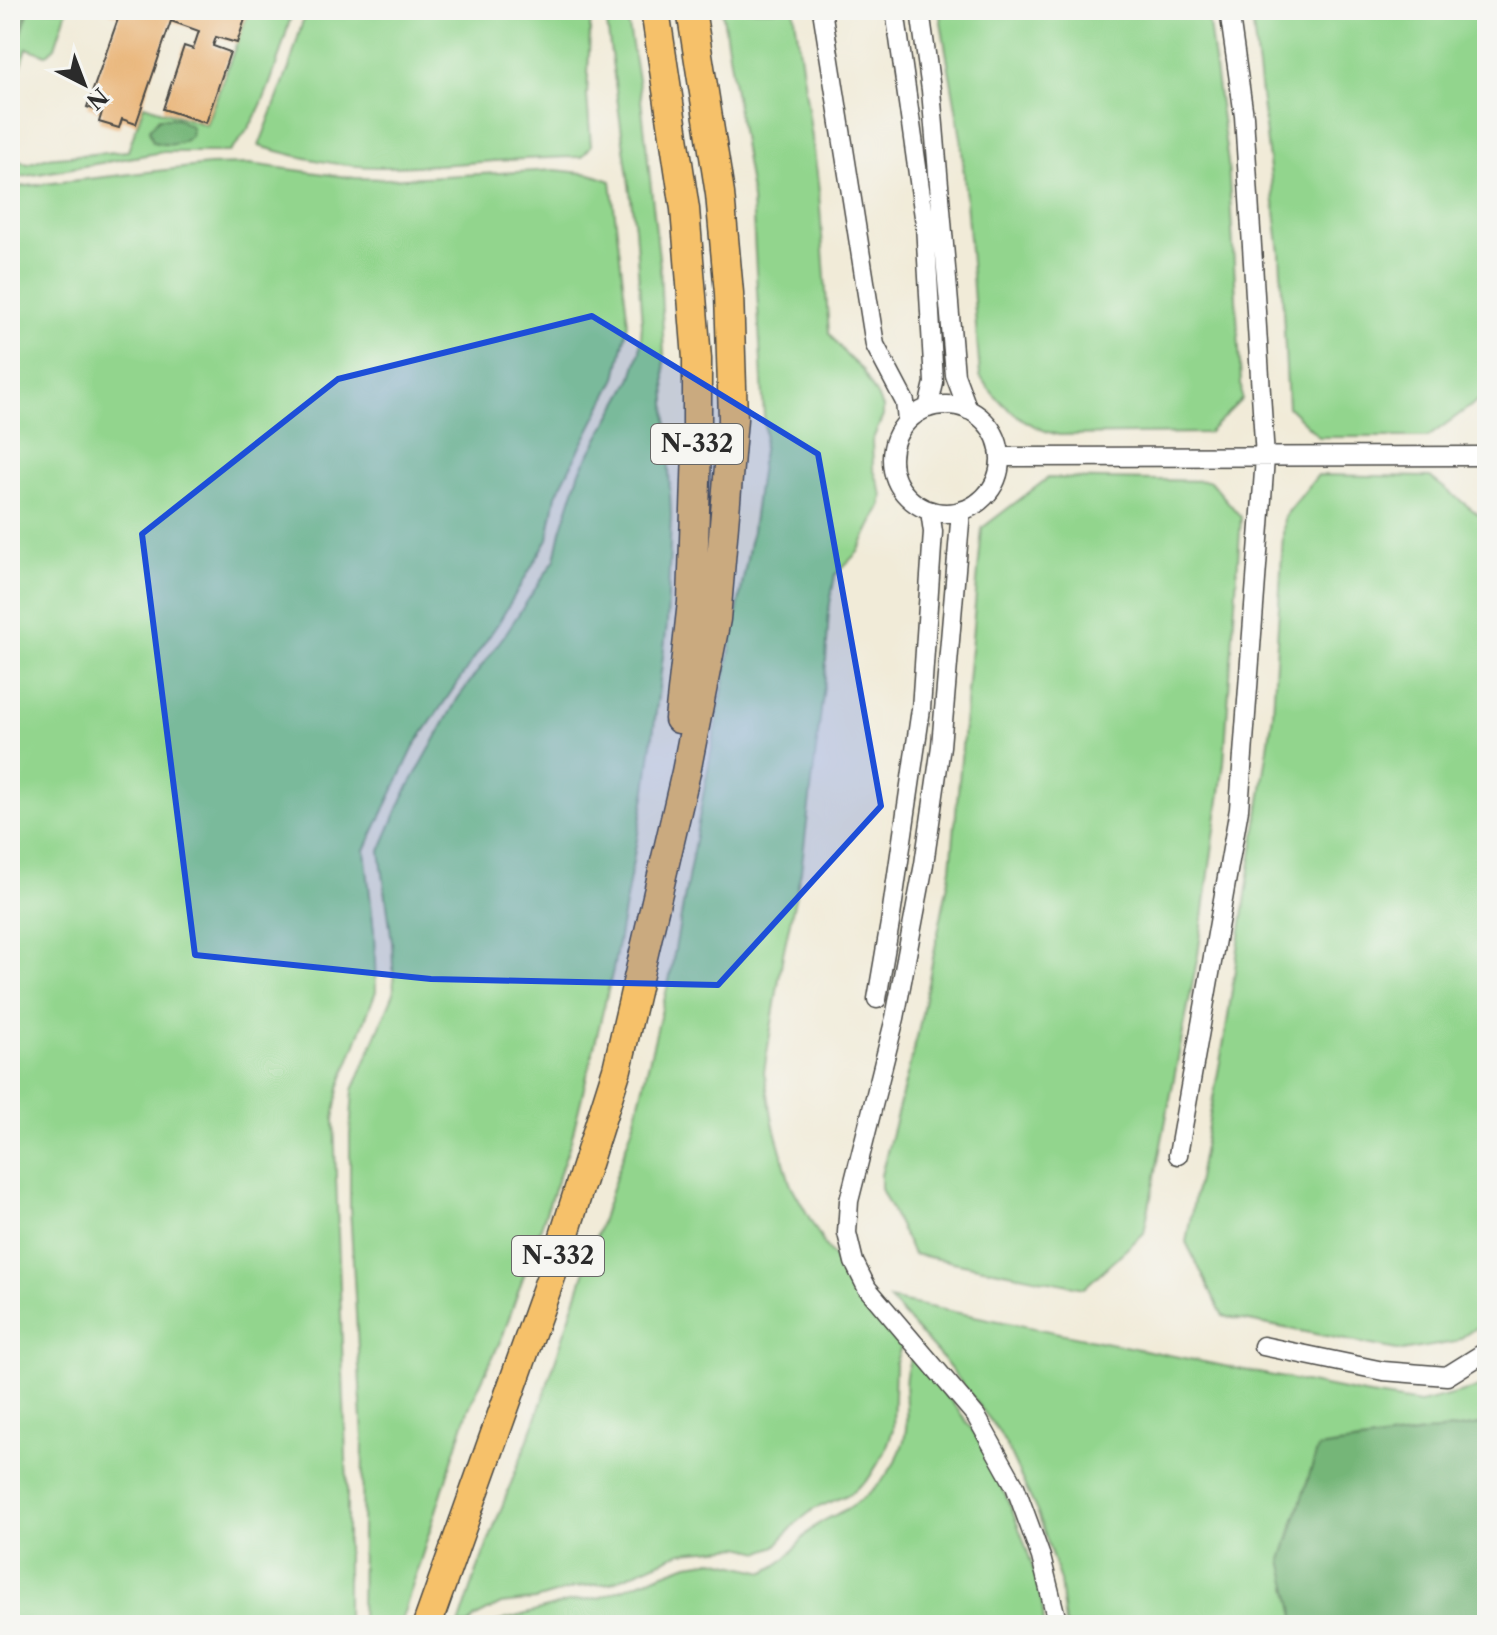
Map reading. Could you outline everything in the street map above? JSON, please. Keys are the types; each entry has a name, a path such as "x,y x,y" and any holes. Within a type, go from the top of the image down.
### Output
{"highway":[{"path":"640,10 672,129"},
{"name":"N-332","path":"655,10 685,209 693,291 697,449 692,602 661,879"},
{"name":"N-332","path":"427,1625 553,1271 617,1069 716,619 733,419 729,293 720,194 691,10"}],"lane":[{"path":"822,10 875,345 905,402 907,421"},
{"path":"895,10 925,224 934,383 928,408"},
{"path":"920,10 931,90 955,375 968,410"},
{"path":"1178,1155 1239,809 1265,458 1244,116 1229,10"},
{"path":"955,406 980,418 990,429 1000,457 990,490 977,503 961,511 930,511 908,498 898,485 892,468 892,451 897,435 907,421 928,408 955,406"},
{"path":"1000,457 1487,456"},
{"path":"877,999 921,709 933,532 930,511"},
{"path":"961,511 941,746 924,864 895,1018 849,1201 847,1233 854,1262 867,1288 976,1416 1015,1486 1041,1557 1058,1625"},
{"path":"1263,1346 1383,1371 1447,1376 1487,1351"}],"highlighted area":[{"path":"592,316 818,454 881,806 718,985 431,979 195,955 142,534 338,379"}],"green space":[{"path":"10,10 27,10 13,55 10,54"},
{"path":"29,10 67,10 55,47 46,55 27,48 10,100 10,72"},
{"path":"249,10 293,10 262,104 242,138 229,152 163,152 10,179 10,157 28,164 45,158 128,151 144,105 206,125"},
{"path":"306,10 591,10 587,96 591,146 582,157 379,167 318,161 259,146 289,68"},
{"path":"605,10 626,10 640,91 660,266 671,515 667,625 646,790 613,970 571,1141 503,1335 468,1410 400,1625 361,1625 363,1438 350,1208 350,1135 353,1090 394,993 392,942 380,851 403,797 458,698 555,559 580,471 631,380 640,351 642,324 635,228"},
{"path":"722,10 794,10 818,180 829,333 862,370 883,407 883,416 872,441 873,468 883,496 881,506 858,552 835,575 801,871 783,954 764,1072 774,1127 790,1183 824,1244 867,1305 902,1344 895,1364 893,1429 885,1452 869,1478 850,1494 814,1509 796,1523 776,1546 761,1552 740,1547 682,1552 611,1583 578,1587 535,1600 501,1604 474,1618 469,1625 459,1625 537,1416 635,1119 670,976 752,531 765,435 752,199"},
{"path":"939,10 1207,10 1228,163 1242,399 1208,433 1059,435 1025,421 986,386 980,376 961,138"},
{"path":"1251,10 1487,10 1487,394 1428,437 1319,437 1288,407 1280,253"},
{"path":"159,118 176,118 192,127 191,136 174,144 153,142 149,130"},
{"path":"250,164 355,178 555,170 591,174 611,181 628,323 616,378 556,495 548,539 499,622 415,745 365,850 374,931 376,991 339,1088 334,1120 347,1485 347,1625 10,1625 10,188 209,165"},
{"path":"1318,475 1430,477 1487,521 1487,1320 1455,1342 1402,1351 1223,1316 1186,1242 1226,1030 1273,714 1284,517"},
{"path":"1048,478 1210,481 1241,517 1224,763 1198,955 1144,1233 1084,1288 913,1254 881,1189 881,1175 918,1033 951,868 982,528"},
{"path":"889,1299 1420,1403 1475,1389 1487,1381 1487,1625 1065,1625 1060,1581 1039,1516 1005,1443 942,1358"},
{"path":"913,1356 966,1421 990,1461 1030,1559 1044,1625 487,1625 572,1601 599,1598 688,1564 714,1560 765,1572 776,1566 814,1527 857,1503 889,1471 904,1440 906,1375"},
{"path":"1487,1424 1487,1625 1297,1625 1282,1560 1318,1448"}],"building":[{"path":"104,10 248,10 237,43 216,37 213,46 230,52 206,123 163,109 184,46 193,49 199,31 171,21 136,124 122,119 119,128 99,122 102,112 87,107 119,16"}]}
